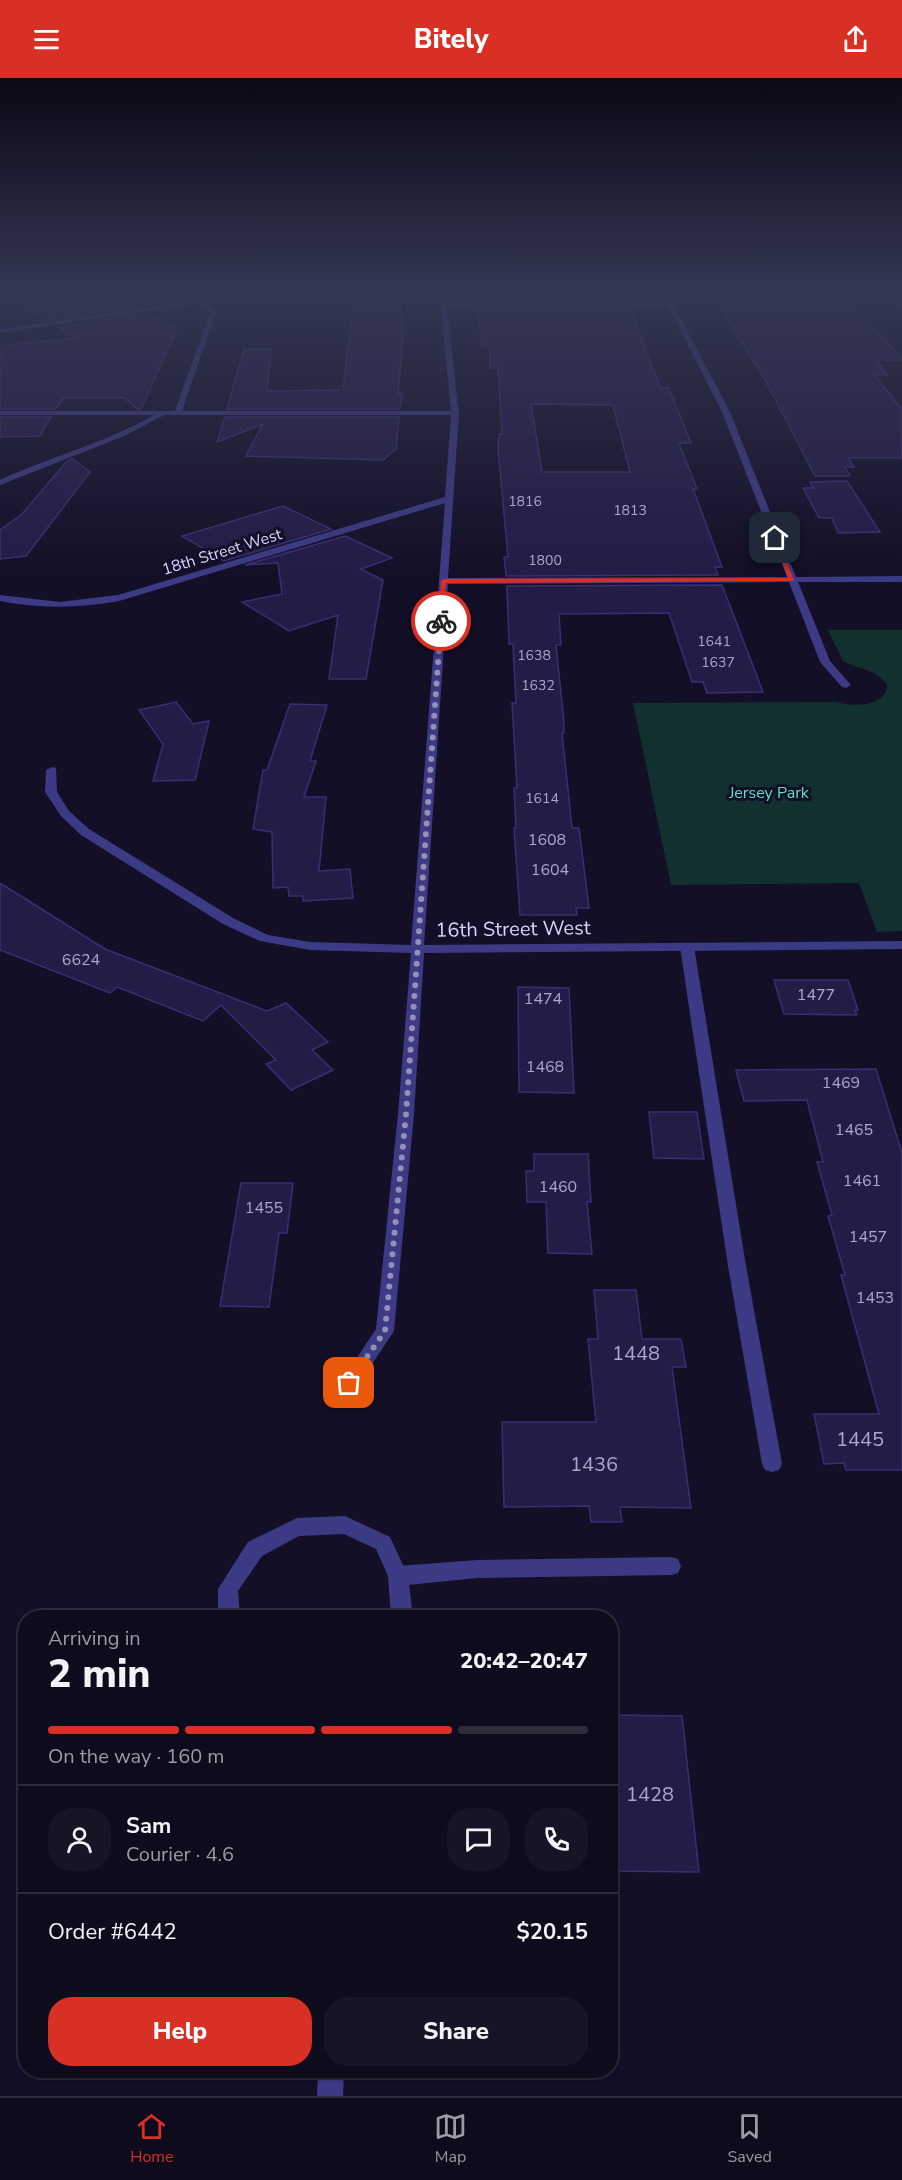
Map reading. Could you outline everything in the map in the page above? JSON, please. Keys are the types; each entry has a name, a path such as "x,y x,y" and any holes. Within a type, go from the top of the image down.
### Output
{"street":[{"path":"178,413 188,384"},
{"path":"349,1383 385,1331 406,1114 444,581 455,413 452,384"},
{"path":"712,384 726,412 825,662 846,685"},
{"path":"0,413 455,413"},
{"path":"0,483 40,464 132,430 161,414"},
{"name":"18th Street West","path":"0,598 37,604 69,605 119,598 448,498"},
{"path":"444,581 902,579"},
{"name":"16th Street West","path":"52,770 51,792 65,813 86,832 228,921 265,938 310,946 416,949 902,945"},
{"path":"687,947 736,1266 772,1464"},
{"path":"229,1610 228,1589 255,1549 297,1527 345,1525 383,1543 398,1576 401,1610"},
{"path":"398,1576 477,1569 671,1566"},
{"path":"330,2096 331,2078"}],"green space":[{"name":"Jersey Park","path":"828,630 902,630 902,931 877,932 859,883 671,885 633,703 836,702 859,705 881,698 887,685 873,672 843,661"}],"building":[{"path":"0,384 152,384 141,409 137,409 125,398 63,398 56,409 0,409"},
{"path":"234,384 268,384 267,391 343,390 344,384 399,384 398,394 402,394 400,409 227,409"},
{"path":"499,384 659,384 660,387 669,388 691,443 679,443 697,489 693,489 722,567 715,567 718,575 506,576 504,557 508,557 498,448 499,434 502,434","holes":["531,404 613,405 630,472 542,472"]},
{"path":"767,384 882,384 902,410 902,458 848,458 854,467 845,467 850,476 815,476"},
{"path":"0,417 51,417 40,436 0,437"},
{"path":"225,417 399,417 396,449 383,460 246,456 263,424 217,442"},
{"path":"73,459 90,472 26,556 0,559 0,530 22,514 67,461"},
{"path":"847,481 880,532 838,533 832,518 819,518 803,488 813,488 810,482"},
{"path":"283,506 331,529 224,561 182,536"},
{"path":"345,536 392,558 361,569 383,580 366,679 329,679 338,615 289,631 242,602 282,594 278,563 245,565"},
{"path":"722,585 763,692 707,693 703,682 692,682 669,613 559,614 561,645 556,645 564,722 564,733 562,733 572,828 579,828 589,908 576,908 577,915 520,915 514,828 516,828 514,788 517,788 512,703 516,703 513,644 509,644 507,586"},
{"path":"176,702 193,724 209,721 195,780 153,781 163,744 139,710"},
{"path":"290,704 327,705 310,761 316,761 304,797 326,797 319,871 350,869 353,898 303,901 303,896 289,896 288,887 273,888 272,832 253,829 263,770 267,770"},
{"path":"0,883 105,949 267,1011 286,1003 328,1042 312,1050 333,1070 291,1090 266,1064 276,1060 221,1005 203,1021 117,987 110,993 0,950"},
{"path":"774,980 848,980 858,1010 855,1010 857,1015 784,1014"},
{"path":"518,987 569,988 574,1093 519,1092"},
{"path":"876,1069 902,1153 902,1470 846,1470 844,1463 824,1464 814,1414 879,1414 841,1275 845,1275 828,1216 832,1215 817,1162 823,1162 807,1100 744,1101 736,1070"},
{"path":"649,1112 697,1112 704,1159 654,1158"},
{"path":"534,1154 588,1154 591,1202 587,1202 592,1254 548,1253 546,1202 527,1202 526,1171 534,1171"},
{"path":"241,1183 293,1183 287,1233 279,1233 269,1307 220,1306"},
{"path":"594,1290 636,1290 642,1339 681,1339 686,1367 672,1367 691,1508 620,1507 622,1522 591,1522 589,1506 504,1507 502,1422 596,1422 588,1339 598,1339"},
{"path":"618,1715 682,1716 699,1872 618,1871"}],"way so far":[{"path":"349,1383 385,1331 406,1114 441,621"}],"route":[{"path":"441,621 444,581 791,580 775,538"}]}
